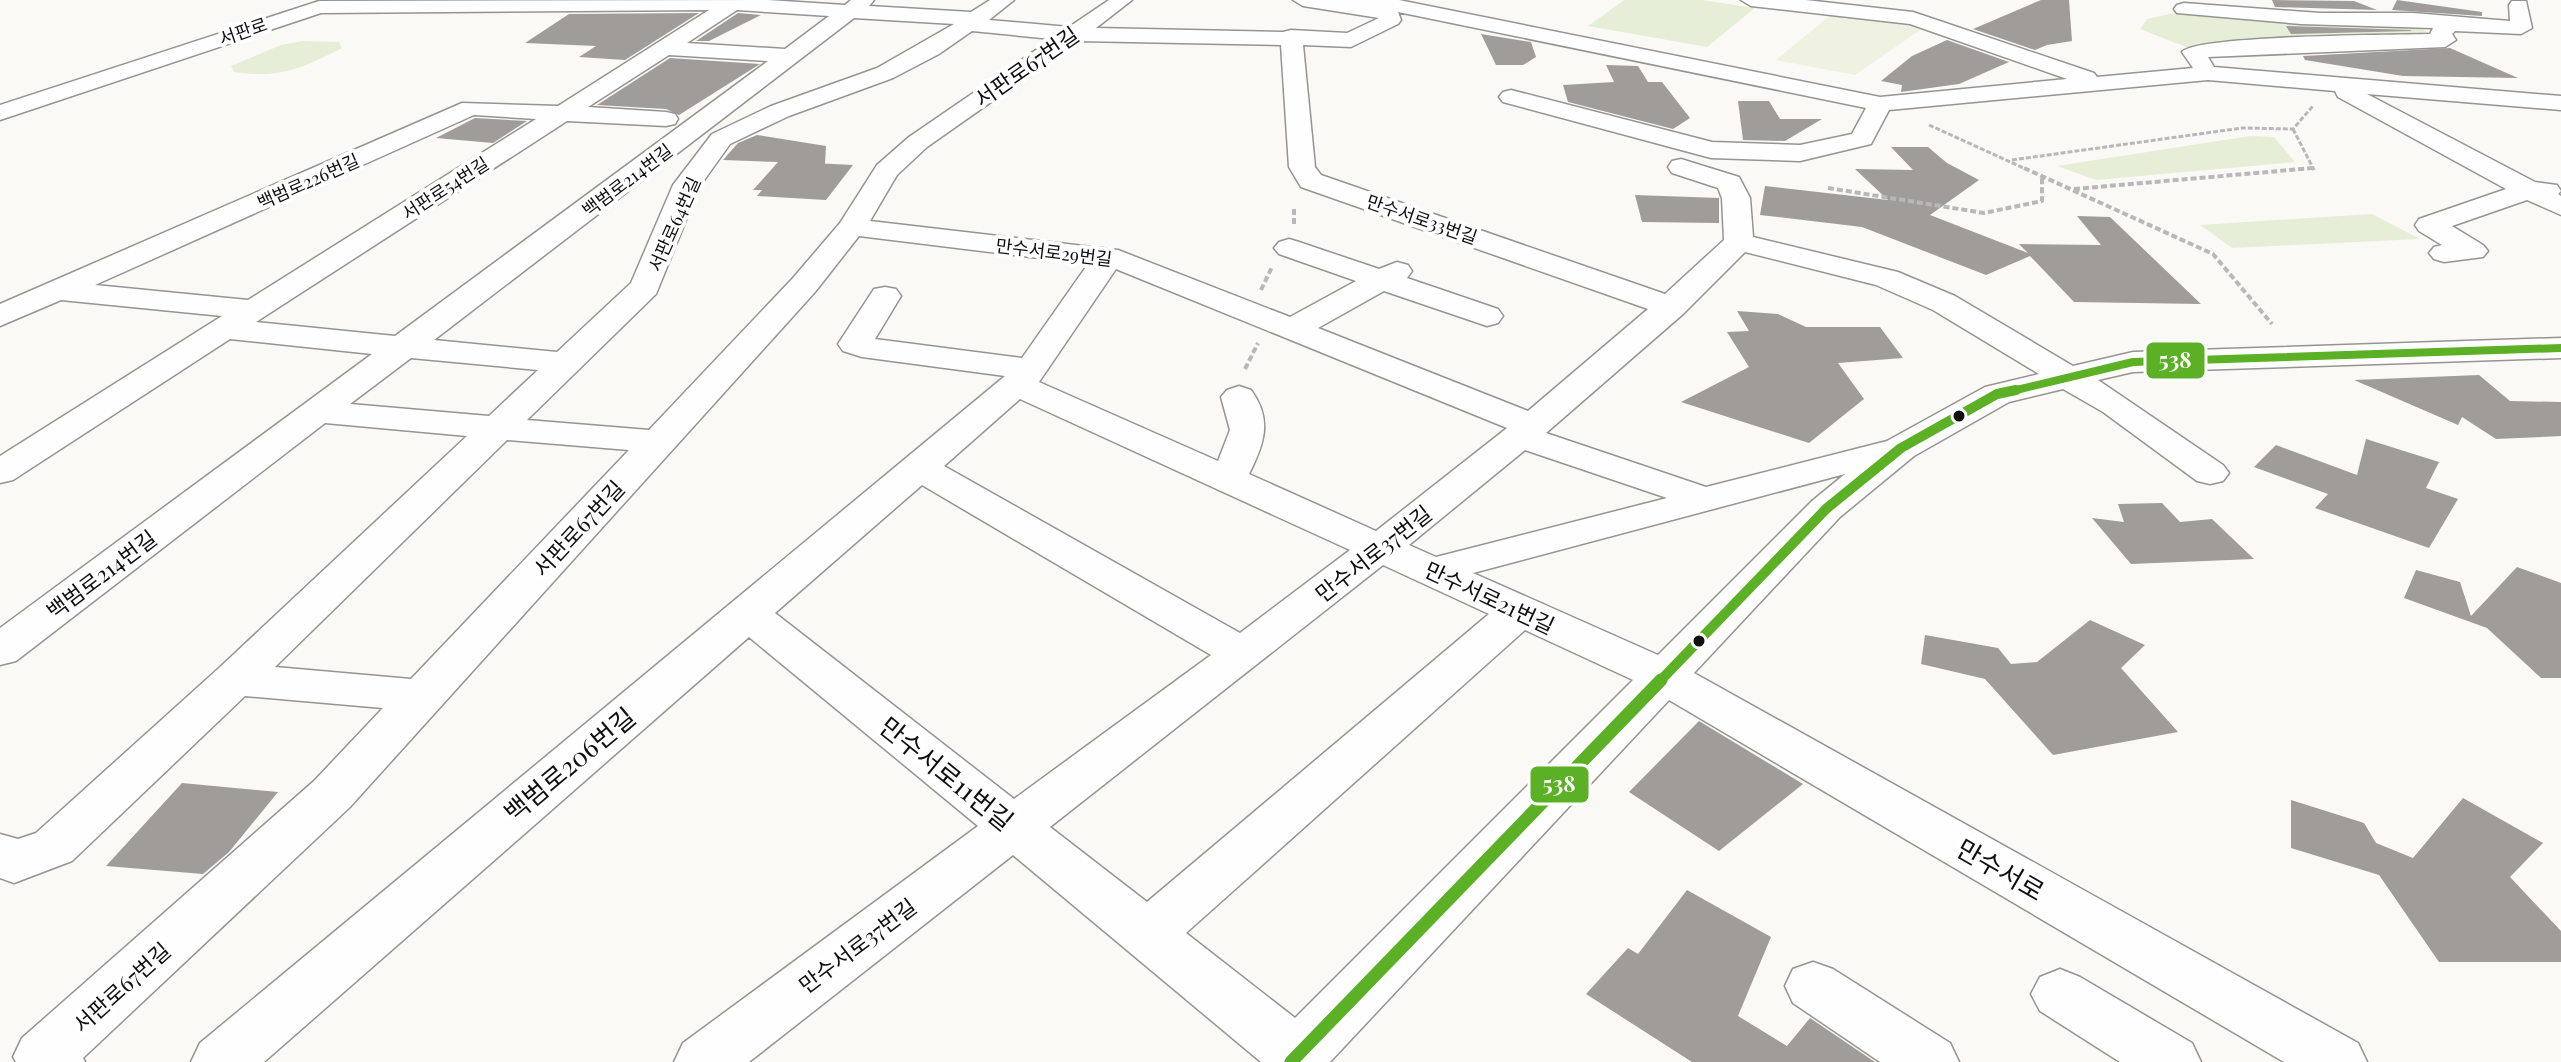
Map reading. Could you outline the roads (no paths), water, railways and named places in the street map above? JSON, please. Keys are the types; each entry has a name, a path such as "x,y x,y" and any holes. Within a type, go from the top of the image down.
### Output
{"street":[{"name":"서판로64번길","path":"7,858 54,847 235,679 645,287 687,185 721,139 780,111 885,73 931,49 1004,0"},
{"name":"서판로67번길","path":"55,1062 43,1057 332,794 804,285 852,227 886,171 918,142 1122,0"},
{"name":"서판로","path":"0,113 324,4 737,2 857,6 1071,34 1291,36 1351,40 1391,20 1390,15 1303,0"},
{"path":"1369,0 1880,104 2208,73 2561,103"},
{"path":"1751,0 1913,18 2097,82"},
{"name":"서판로54번길","path":"0,472 737,2"},
{"path":"2184,9 2303,18 2415,17 2450,24 2521,28 2519,5"},
{"name":"백범로214번길","path":"0,650 857,6"},
{"path":"2208,73 2193,52 2229,47 2445,40 2440,33 2450,24"},
{"name":"만수서로33번길","path":"1291,36 1302,167 1311,181 1672,307"},
{"path":"665,48 788,56"},
{"path":"2331,84 2561,207"},
{"path":"1511,97 1711,150 1800,153 1862,139 1880,104"},
{"name":"백범로226번길","path":"4,312 410,136 457,112 489,107 666,119"},
{"path":"1681,167 1729,183 1736,198 1739,242 1887,278 1944,303 2071,377 2210,473"},
{"path":"2444,253 2473,251 2429,225 2529,190 2561,192"},
{"name":"만수서로29번길","path":"852,227 1118,259 1292,329 1527,431 1688,492 1700,501"},
{"name":"만수서로37번길","path":"704,1062 1383,548 1672,307 1739,242"},
{"path":"1289,248 1391,274 1487,316"},
{"name":"백범로206번길","path":"231,1058 1024,377 1108,258"},
{"path":"1292,329 1391,274"},
{"name":"백범로226번길","path":"58,291 255,310"},
{"name":"만수서로21번길","path":"885,296 855,344 1024,377 1228,479 1664,676"},
{"path":"225,329 565,363"},
{"path":"1294,1058 1826,509 1901,448 1997,394 2133,362 2556,352"},
{"path":"1228,479 1247,437 1250,420 1239,397"},
{"path":"317,412 659,442"},
{"path":"0,439 44,444"},
{"path":"1433,571 1901,448"},
{"path":"919,467 1243,654"},
{"path":"1147,934 1520,611"},
{"name":"만수서로11번길","path":"747,613 1147,934 1294,1058"},
{"name":"만수서로","path":"1664,676 2337,1062"},
{"path":"235,679 422,696"},
{"path":"1813,986 1929,1062"},
{"path":"2060,994 2171,1062"}]}
